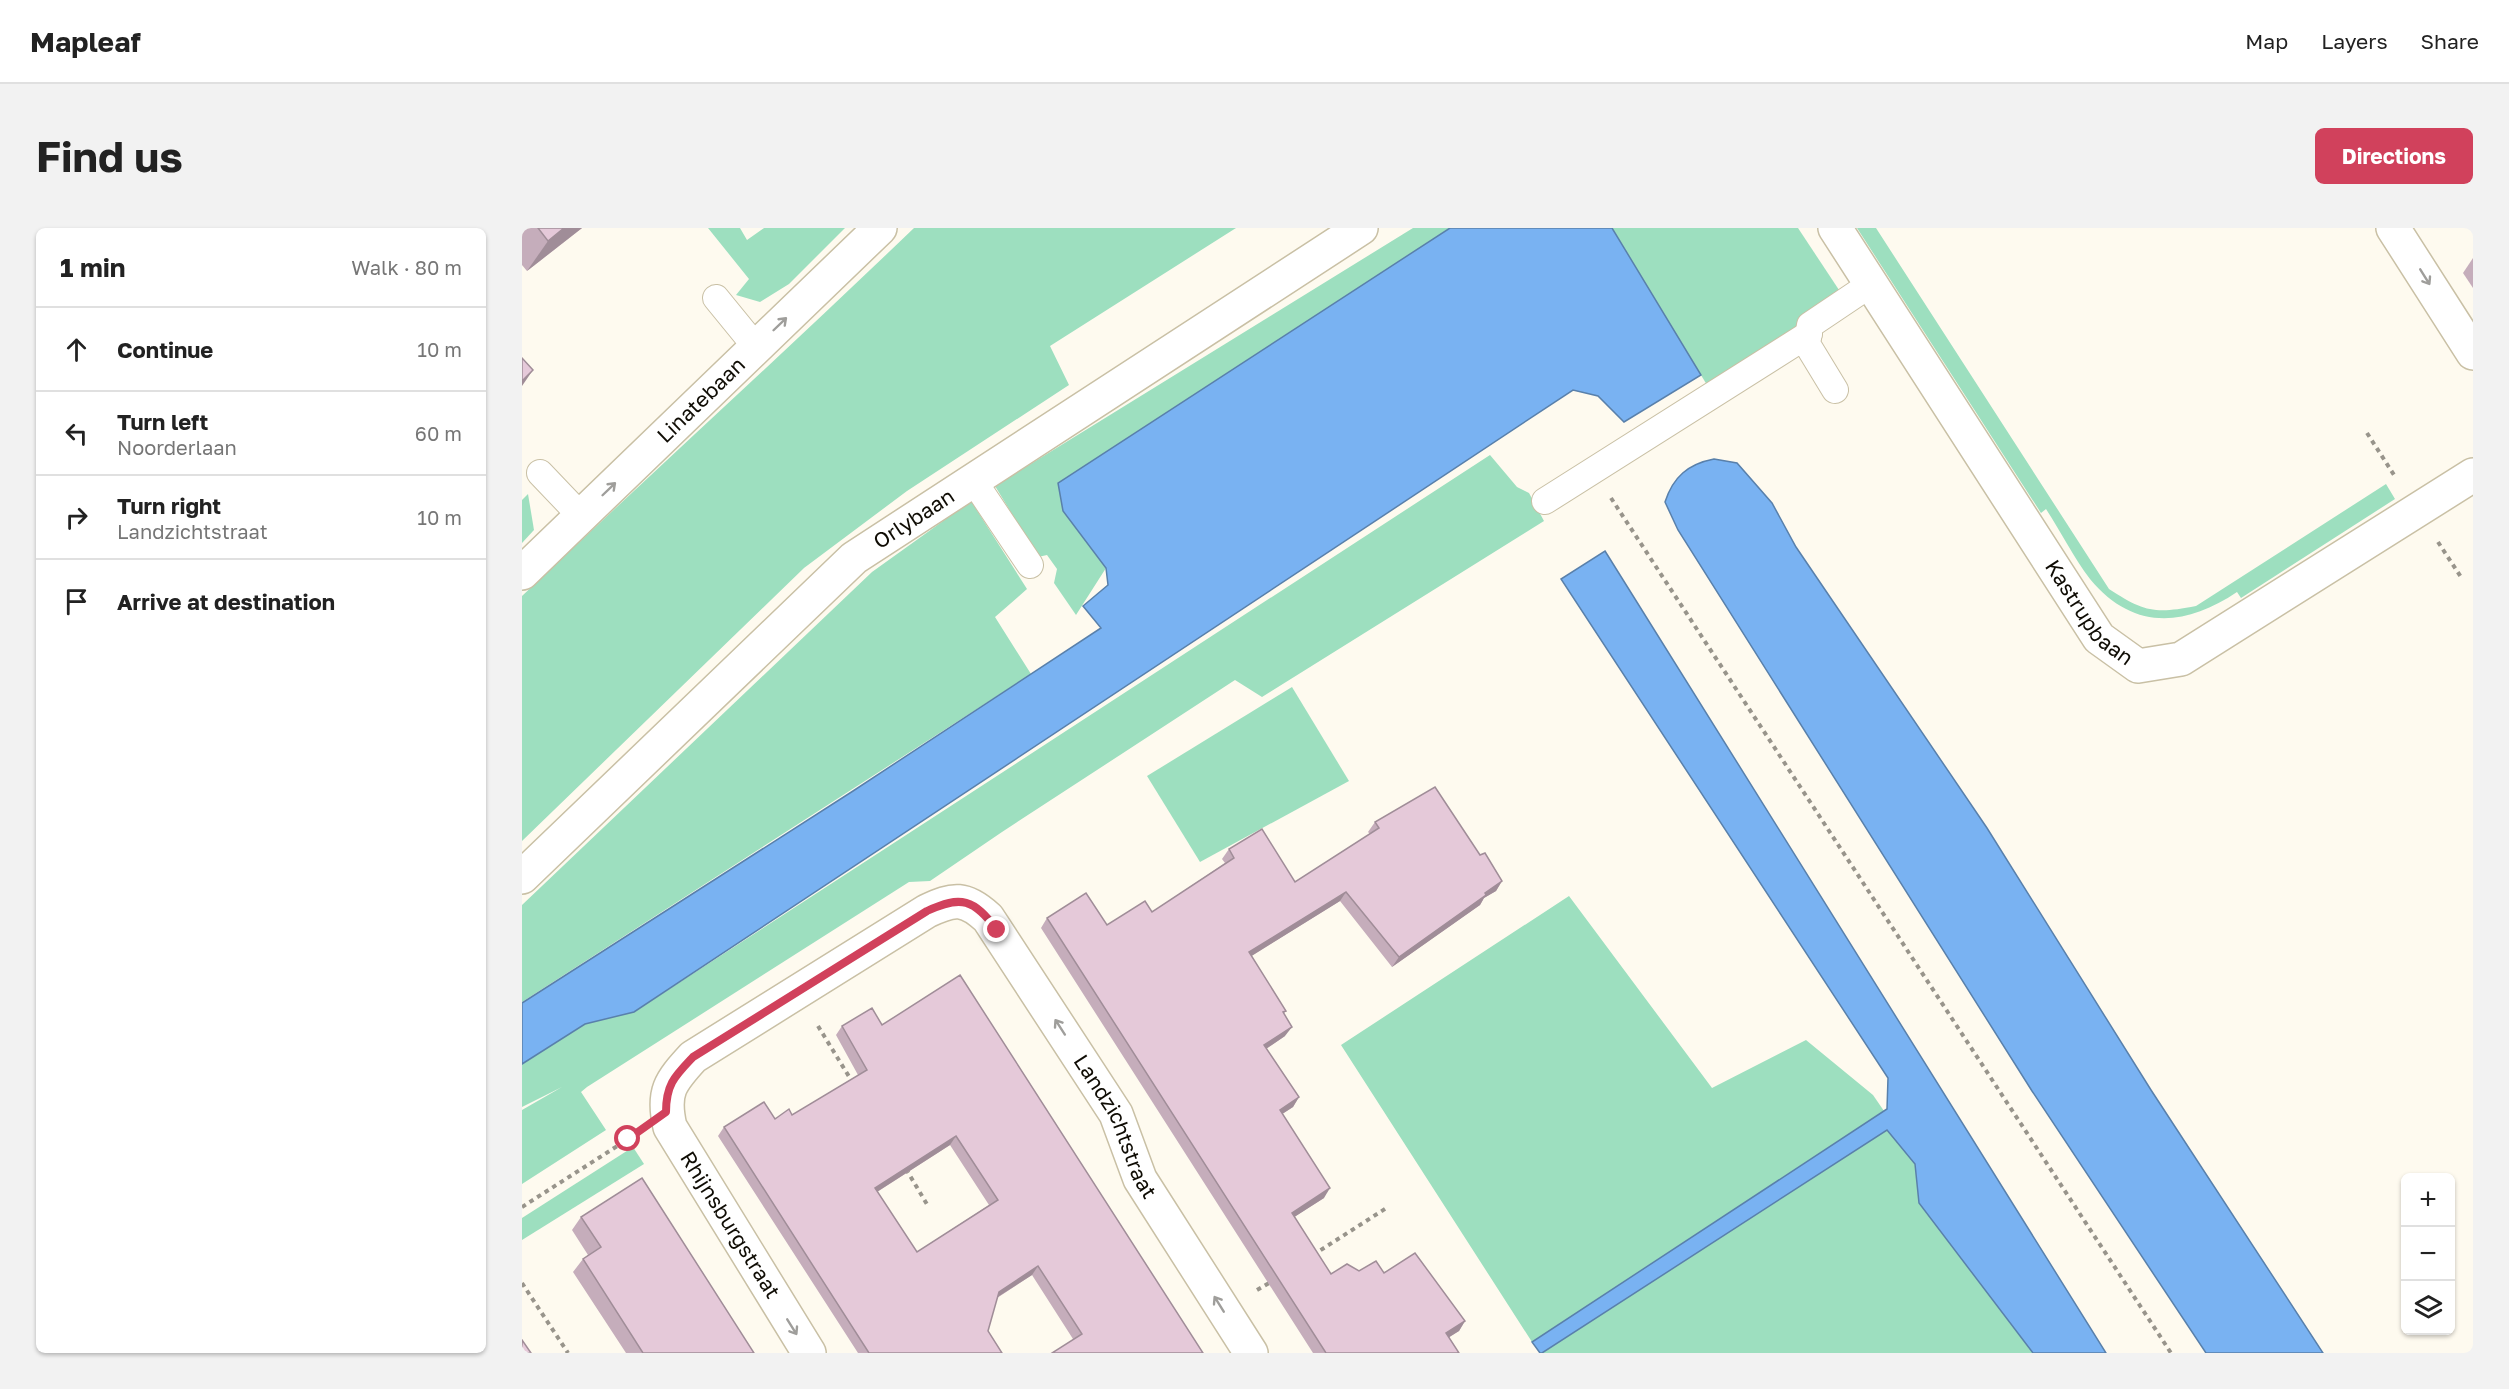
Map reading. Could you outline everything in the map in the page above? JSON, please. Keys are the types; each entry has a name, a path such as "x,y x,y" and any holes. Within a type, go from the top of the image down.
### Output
{"street":[{"name":"Linatebaan","path":"522,573 880,228"},
{"name":"Orlybaan","path":"522,877 854,558 1360,228"},
{"name":"Kastrupbaan","path":"1835,228 2099,639 2138,666 2181,659 2473,475"},
{"path":"2393,228 2473,353"},
{"name":"Landzichtstraat","path":"798,992 927,911 948,901 971,904 988,918 997,930 1116,1114 1140,1179 1251,1353"},
{"path":"666,1102 675,1076 693,1057 798,992"},
{"name":"Rhijnsburgstraat","path":"666,1102 670,1127 809,1353"}],"lane":[{"path":"1835,390 1807,344 1810,325 1871,284"},
{"path":"716,298 756,347"},
{"path":"1545,501 1809,334"},
{"path":"540,473 581,516"},
{"path":"973,480 1030,565"}],"path":[{"path":"1593,470 2171,1353"},
{"path":"798,992 854,1084"},
{"path":"522,1207 628,1139 666,1102"},
{"path":"903,1165 928,1206"},
{"path":"1311,1256 1388,1207"},
{"path":"1224,1311 1272,1281"},
{"path":"522,1283 568,1353"}],"green space":[{"path":"708,228 740,228 747,240 764,228 845,228 789,284 760,302 736,295 749,279"},
{"path":"914,228 1236,228 1050,346 1069,385 907,491 804,568 522,841 522,596"},
{"path":"1413,228 1450,228 1058,483 1063,511 1106,568 1076,615 1054,583 1057,569 1047,555 1038,557 995,486"},
{"path":"1612,228 1798,228 1843,296 1707,385"},
{"path":"1857,228 1876,228 2109,589 2141,607 2170,610 2196,606 2386,484 2395,499 2241,598 2237,592 2218,604 2179,617 2160,618 2142,615 2124,608 2107,596 2090,579 2046,509 2041,513"},
{"path":"1490,455 1517,487 1529,493 1544,521 1262,697 1235,680 930,881 909,882 587,1087 581,1092 606,1130 522,1184 522,1110 562,1087 522,1107 522,1064 585,1024 634,1012"},
{"path":"528,494 534,530 522,543 522,500"},
{"path":"971,501 1027,589 995,617 1031,674 522,1002 522,905 872,572"},
{"path":"1292,687 1349,781 1200,862 1147,776"},
{"path":"1569,896 1712,1088 1806,1040 1873,1095 1884,1111 1532,1342 1341,1045"},
{"path":"1887,1130 1915,1164 1919,1203 2033,1353 1542,1353"},
{"path":"633,1147 644,1164 522,1240 522,1218"}],"water":[{"path":"1450,228 1612,228 1701,375 1624,422 1598,396 1573,390 634,1012 585,1024 522,1064 522,1003 853,791 1101,628 1083,606 1108,585 1106,568 1063,511 1058,483"},
{"path":"1714,459 1737,463 1772,503 1796,547 1987,828 2151,1090 2323,1353 2206,1353 2032,1091 1678,530 1665,502 1672,485 1689,468"},
{"path":"1605,551 2106,1353 2033,1353 1919,1203 1915,1164 1887,1130 1542,1353 1532,1342 1887,1109 1888,1078 1561,579"}],"building":[{"path":"538,228 564,228 548,241"},
{"path":"522,358 533,370 522,381"},
{"path":"1435,787 1480,855 1485,853 1502,881 1399,957 1346,892 1249,952 1286,1011 1283,1012 1292,1027 1264,1045 1299,1097 1280,1110 1330,1188 1292,1213 1331,1274 1347,1264 1359,1271 1376,1261 1384,1273 1415,1253 1465,1321 1446,1333 1459,1353 1326,1353 1047,918 1086,893 1107,925 1145,901 1152,912 1234,858 1229,849 1262,829 1295,882 1379,828 1375,822"},
{"path":"960,975 1203,1353 1052,1353 1082,1334 1038,1266 999,1292 988,1331 1002,1353 869,1353 724,1127 764,1102 775,1119 789,1109 792,1115 867,1070 842,1026 872,1008 882,1025","holes":["956,1136 998,1200 917,1252 875,1188"]},
{"path":"642,1178 754,1353 643,1353 583,1259 601,1247 581,1217"},
{"path":"522,1340 531,1353 522,1353"}],"route":[{"path":"628,1139 666,1112 666,1093 675,1076 693,1057 927,911 948,901 971,904 988,918 997,930"}]}
